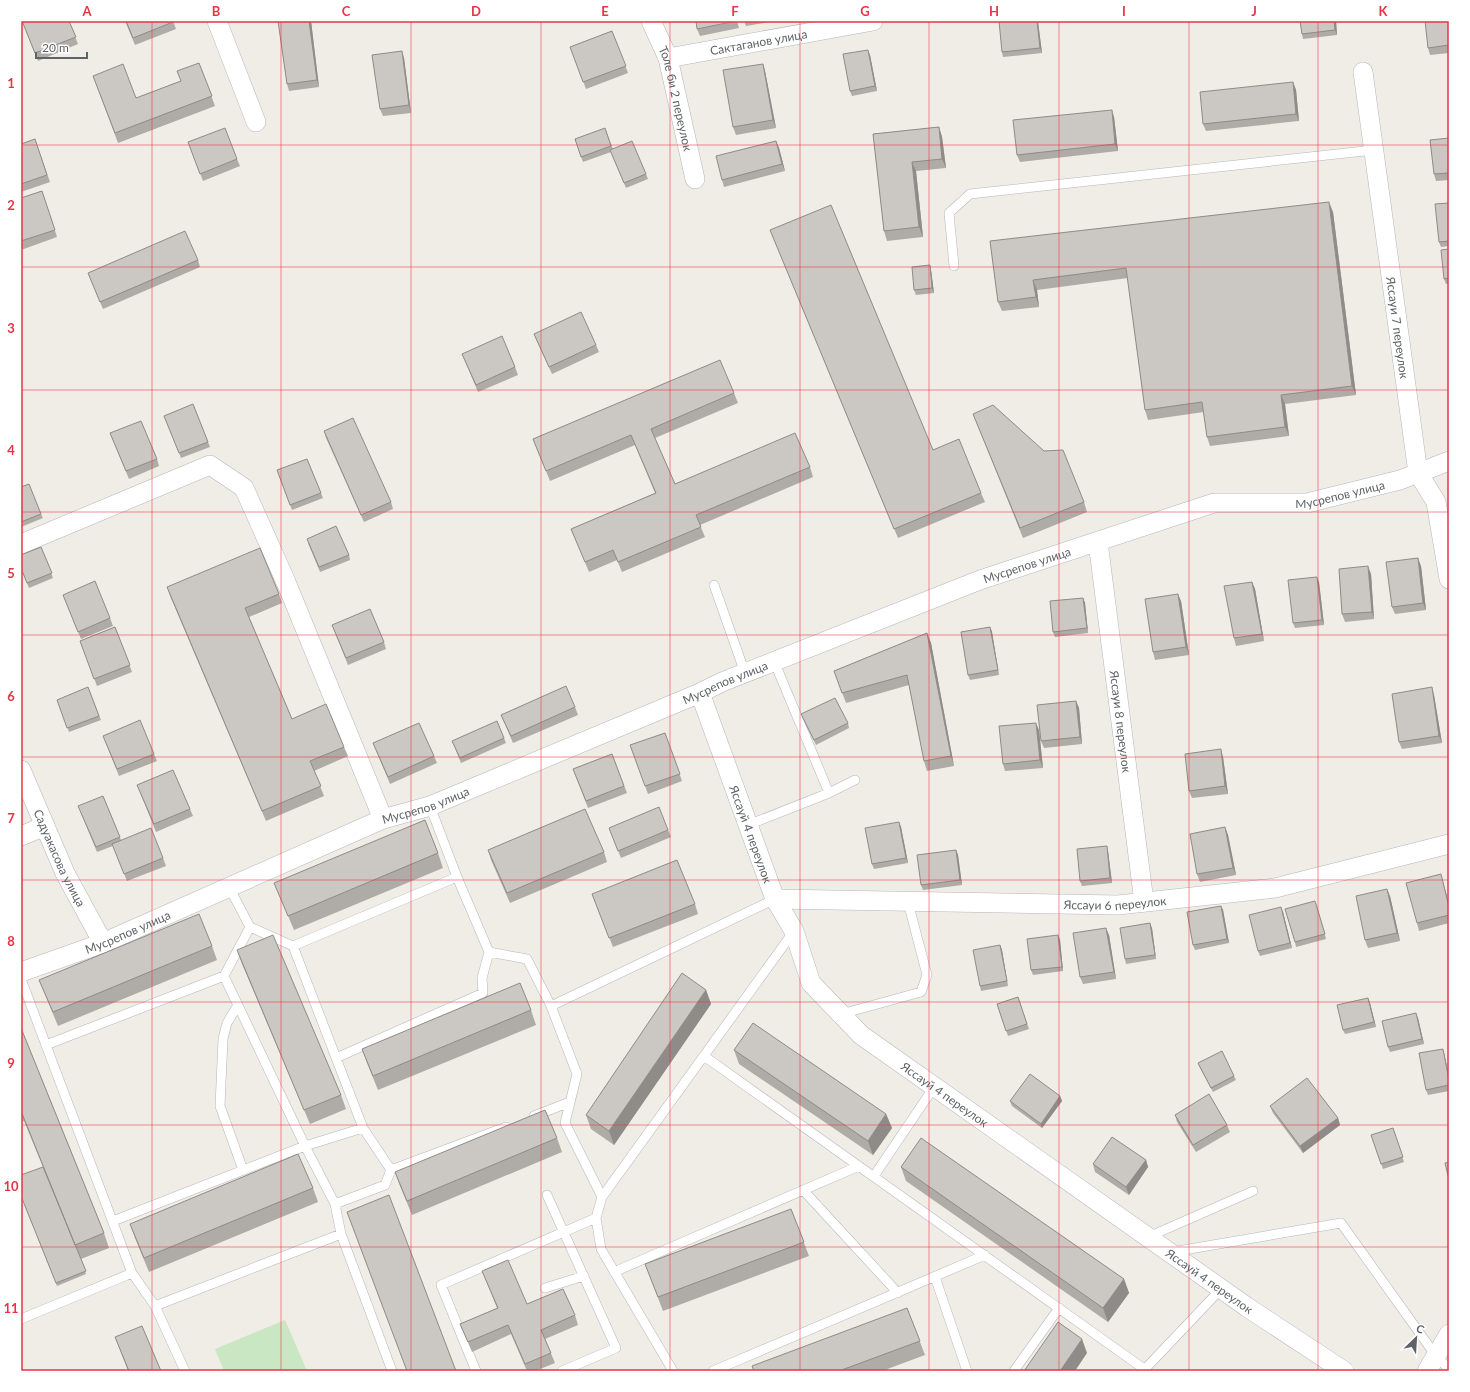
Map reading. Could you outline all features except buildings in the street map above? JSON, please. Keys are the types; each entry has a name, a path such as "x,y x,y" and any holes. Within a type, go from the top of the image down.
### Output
{"street":[{"path":"217,21 256,122"},
{"name":"Толе би 2 переулок","path":"651,21 668,58 695,179"},
{"name":"Сактаганов улица","path":"668,58 873,21"},
{"name":"Яссауи 7 переулок","path":"1363,72 1418,472 1436,502 1449,579"},
{"name":"Мусрепов улица","path":"21,972 103,943 383,819 430,806 774,661 980,580 1214,503 1307,503 1400,480 1449,461"},
{"path":"21,544 210,465 244,488 286,582 378,810 383,819"},
{"name":"Яссауи 8 переулок","path":"1098,542 1144,902"},
{"name":"Яссауй 4 переулок","path":"700,692 775,900 794,931 811,983 861,1035 1221,1289 1344,1371"},
{"name":"Садуакасова улица","path":"21,770 65,874 103,943"},
{"path":"21,836 45,826"},
{"name":"Яссауи 6 переулок","path":"775,900 1118,905 1275,888 1449,844"},
{"path":"1438,1365 1449,1334"}],"lane":[{"path":"954,266 949,213 970,194 1374,150"},
{"path":"714,586 745,673"},
{"path":"774,661 829,793"},
{"path":"748,825 829,793 856,780"},
{"path":"336,1058 483,993 482,978 489,952 457,878 430,806"},
{"path":"293,946 457,878"},
{"path":"229,887 250,927 293,946 363,1128 391,1170"},
{"path":"551,1006 775,900"},
{"path":"841,1014 921,992 927,975 908,902"},
{"path":"46,1045 224,976 250,927"},
{"path":"673,1371 601,1249 596,1218 602,1197 794,931"},
{"path":"489,952 527,959 551,1006 577,1074 565,1123 602,1197"},
{"path":"224,976 304,1146 335,1204 341,1234 392,1371"},
{"path":"21,979 132,1273 156,1306 185,1371"},
{"path":"238,1005 227,1023 223,1039 220,1106 244,1170"},
{"path":"704,1056 1146,1370 1221,1289"},
{"path":"874,1176 934,1087"},
{"path":"335,1204 385,1185 391,1170 570,1102"},
{"path":"112,1221 304,1146 363,1128"},
{"path":"614,1272 859,1166"},
{"path":"803,1190 898,1293"},
{"path":"1148,1238 1253,1190"},
{"path":"548,1195 616,1348 562,1371"},
{"path":"476,1371 442,1285 596,1218"},
{"path":"1170,1253 1341,1223 1438,1365"},
{"path":"156,1306 341,1234"},
{"path":"713,1371 985,1256"},
{"path":"21,1319 132,1273"},
{"path":"545,1288 584,1276"},
{"path":"935,1277 967,1371"},
{"path":"1014,1371 1059,1308"}],"green space":[{"path":"285,1320 307,1371 224,1371 215,1349"}]}
